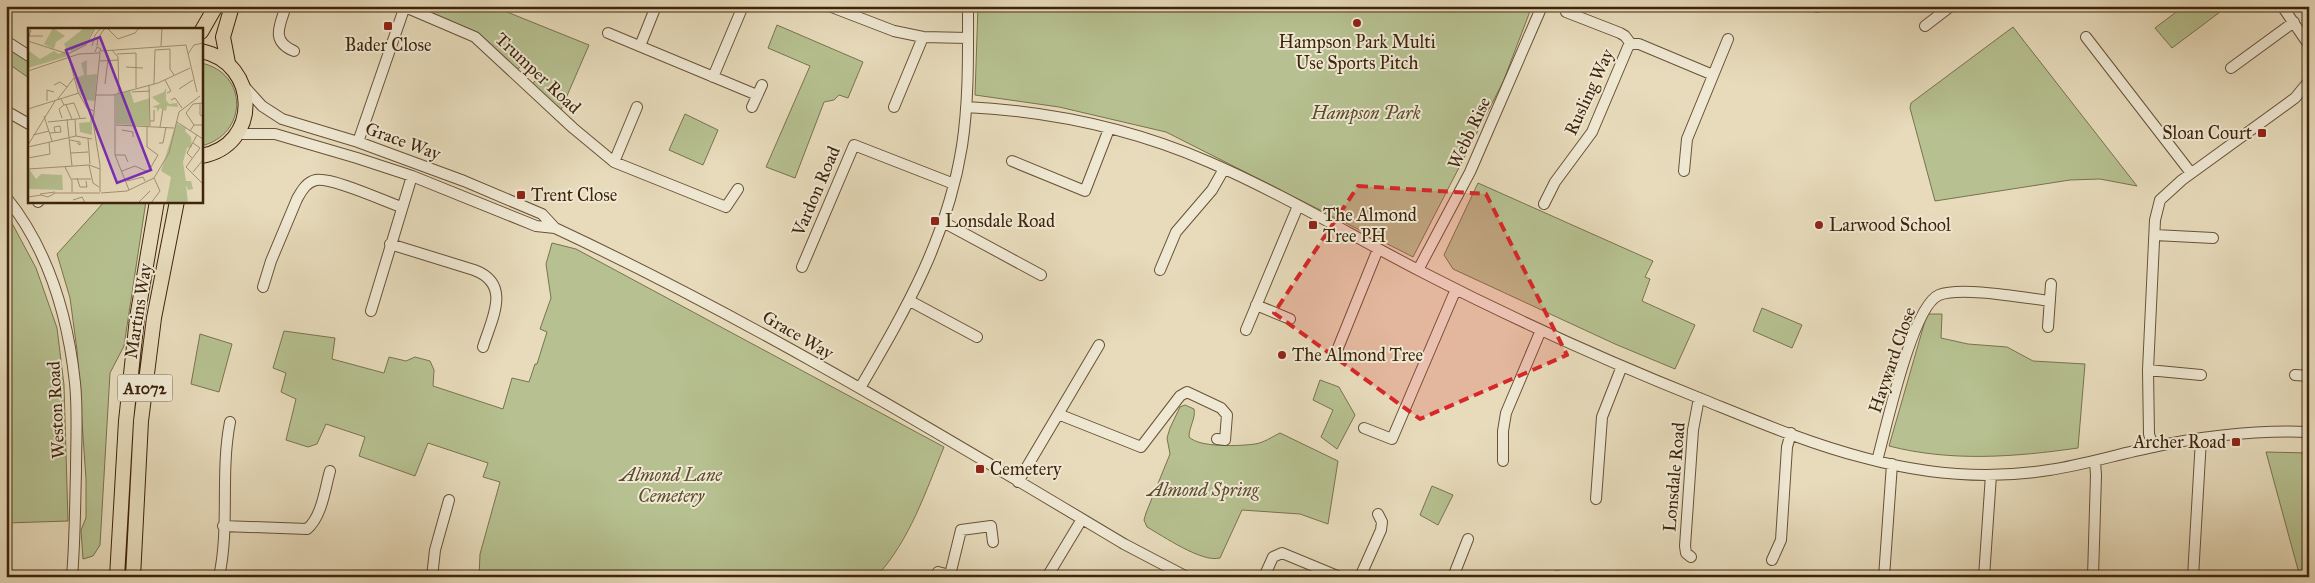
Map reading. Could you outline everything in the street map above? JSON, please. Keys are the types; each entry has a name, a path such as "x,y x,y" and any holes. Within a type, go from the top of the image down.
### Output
{"main road":[{"path":"202,30 216,6"},
{"path":"228,63 223,37 232,6"},
{"path":"202,51 228,63 237,73 243,85 246,110 243,123 237,134 228,144 216,152 202,157"},
{"name":"A1072","path":"117,577 126,412 137,318 157,202"},
{"name":"Martins Way","path":"133,577 141,421 154,318 176,202"}],"street":[{"path":"286,6 278,33 282,44 294,51"},
{"path":"640,46 656,6"},
{"path":"714,76 743,6"},
{"path":"829,6 894,32 923,37 968,38"},
{"path":"860,388 910,301 926,269 954,184 962,146 966,107 968,6"},
{"name":"Webb Rise","path":"1418,270 1470,172 1542,6"},
{"path":"1925,26 1950,6"},
{"path":"2282,6 2309,46"},
{"name":"Trumper Road","path":"358,142 405,7 475,37 573,128 614,162 726,207 738,189"},
{"name":"Rusling Way","path":"1566,12 1620,33 1631,44"},
{"path":"2231,68 2294,22"},
{"path":"608,33 714,76 759,90 752,107"},
{"path":"894,107 923,37"},
{"path":"2086,37 2190,173"},
{"path":"1684,171 1686,144 1728,39"},
{"path":"6,41 28,55"},
{"name":"Rusling Way","path":"1631,44 1639,44 1713,75"},
{"name":"Rusling Way","path":"1544,204 1554,182 1592,132 1626,50 1631,44"},
{"path":"2153,447 2149,434 2148,370 2156,210 2160,200 2190,173 2295,98 2309,81"},
{"name":"Grace Way","path":"243,85 272,114 301,126 358,142 412,161 542,214 555,228"},
{"path":"614,162 637,107"},
{"path":"966,107 1053,117 1109,129 1164,144 1224,169 1418,270 1541,330 1699,398 1791,433 1877,461 1934,472 1991,475 2047,470 2095,462 2153,447 2201,439 2269,431 2309,432"},
{"path":"6,111 28,123"},
{"path":"1012,161 1084,191 1109,129"},
{"name":"Grace Way","path":"237,134 283,136 412,176 536,226 555,228 676,286 860,388 1082,519 1187,577"},
{"name":"Vardon Road","path":"802,267 854,145 954,184"},
{"path":"1160,270 1176,232 1212,190 1224,169"},
{"path":"371,311 412,176"},
{"path":"263,287 270,261 297,199 310,183 316,180 330,181 401,208"},
{"name":"Weston Road","path":"6,197 19,213 45,261 68,341 75,384 76,425 75,543 72,577"},
{"path":"1246,330 1298,206"},
{"path":"943,222 1041,276"},
{"path":"2155,235 2212,238"},
{"path":"390,244 487,275 492,281 497,300 483,347"},
{"path":"1336,353 1378,249"},
{"path":"2048,328 2051,284"},
{"path":"1364,428 1392,438 1456,289"},
{"name":"Hayward Close","path":"1877,461 1905,359 1920,317 1930,300 1940,294 1966,292 2050,301"},
{"path":"910,301 978,337"},
{"path":"1256,305 1290,319"},
{"path":"1503,461 1503,430 1506,413 1541,330"},
{"path":"1018,482 1099,345"},
{"path":"1596,499 1602,418 1622,366"},
{"path":"2148,370 2201,374"},
{"path":"2295,375 2309,376"},
{"path":"1058,414 1141,447 1180,396 1187,392 1221,408 1227,415 1225,440"},
{"name":"Lonsdale Road","path":"1691,557 1686,553 1685,546 1693,430 1699,398"},
{"path":"219,577 222,556 224,461 230,422"},
{"path":"1772,560 1781,540 1787,447 1791,433"},
{"path":"2192,577 2201,439"},
{"path":"2093,577 2095,462"},
{"path":"1884,577 1892,464"},
{"path":"223,526 307,529 314,522 318,513 330,471"},
{"path":"1984,577 1991,475"},
{"path":"432,577 435,550 449,500"},
{"path":"1360,577 1381,530 1382,522 1378,514"},
{"path":"1048,577 1082,519"},
{"path":"937,577 938,572 950,575 961,530 991,526 993,542"},
{"path":"1453,577 1468,539"},
{"path":"1264,577 1273,557 1282,553 1340,577"}],"highlighted area":[{"path":"1358,186 1486,194 1567,355 1420,419 1274,313"}],"green space":[{"path":"420,6 492,6 589,45 560,112 531,85 537,79 522,65 516,71 477,34 419,11"},
{"name":"Hampson Park","path":"978,6 1532,6 1503,82 1413,257 1166,132 1059,107 975,95"},
{"path":"2184,6 2228,6 2172,48 2155,28"},
{"path":"777,25 863,62 848,98 839,95 834,100 824,102 795,178 766,167 810,66 768,48"},
{"path":"2013,27 2137,186 2100,179 2070,180 1935,201 1910,108 1911,103"},
{"path":"6,47 28,60 28,77 6,62"},
{"path":"202,63 217,69 228,79 234,91 237,104 234,118 228,130 216,140 202,146"},
{"path":"685,114 718,130 703,165 669,150"},
{"path":"1478,183 1653,261 1645,277 1650,279 1642,301 1695,325 1675,369 1615,344 1453,269 1444,255"},
{"path":"104,202 146,202 124,346 110,373 100,545 93,556 83,559 81,530 86,518 86,479 77,350 70,298 57,254"},
{"path":"6,212 36,268 57,328 64,385 68,521 6,523"},
{"name":"Almond Lane Cemetery","path":"552,243 576,249 944,447 916,515 898,548 876,577 479,577 480,554 500,482 483,477 488,463 428,443 415,476 359,456 365,437 326,424 317,444 308,447 286,440 296,399 281,392 286,373 273,368 284,331 335,338 332,359 384,373 389,357 406,361 415,357 430,361 434,370 433,386 503,409 512,378 529,382 547,332 540,329 551,298 546,264"},
{"path":"1762,308 1802,325 1792,348 1753,331"},
{"path":"1927,314 1942,314 1941,338 1968,344 2007,347 2033,361 2085,364 2078,448 2007,456 1959,456 1912,451 1889,446"},
{"path":"200,334 232,344 219,392 191,384"},
{"path":"1320,380 1339,387 1355,415 1337,449 1321,437 1333,410 1313,400"},
{"name":"Almond Spring","path":"1185,405 1194,409 1189,437 1194,441 1211,445 1248,445 1261,442 1280,433 1338,461 1328,524 1300,514 1242,510 1220,558 1203,557 1193,553 1147,527 1144,520 1146,513 1170,454 1167,438 1170,428 1180,407"},
{"path":"2266,452 2309,453 2309,577 2300,577"},
{"path":"1432,486 1453,495 1438,525 1420,515"}],"place":[{"name":"Hampson Park Multi Use Sports Pitch","path":"1357,23"},
{"name":"Bader Close","path":"388,26"},
{"name":"Sloan Court","path":"2262,133"},
{"name":"Trent Close","path":"521,195"},
{"name":"Lonsdale Road","path":"935,221"},
{"name":"The Almond Tree PH","path":"1313,225"},
{"name":"Larwood School","path":"1819,225"},
{"name":"The Almond Tree","path":"1282,355"},
{"name":"Archer Road","path":"2236,442"},
{"name":"Cemetery","path":"980,469"}]}
